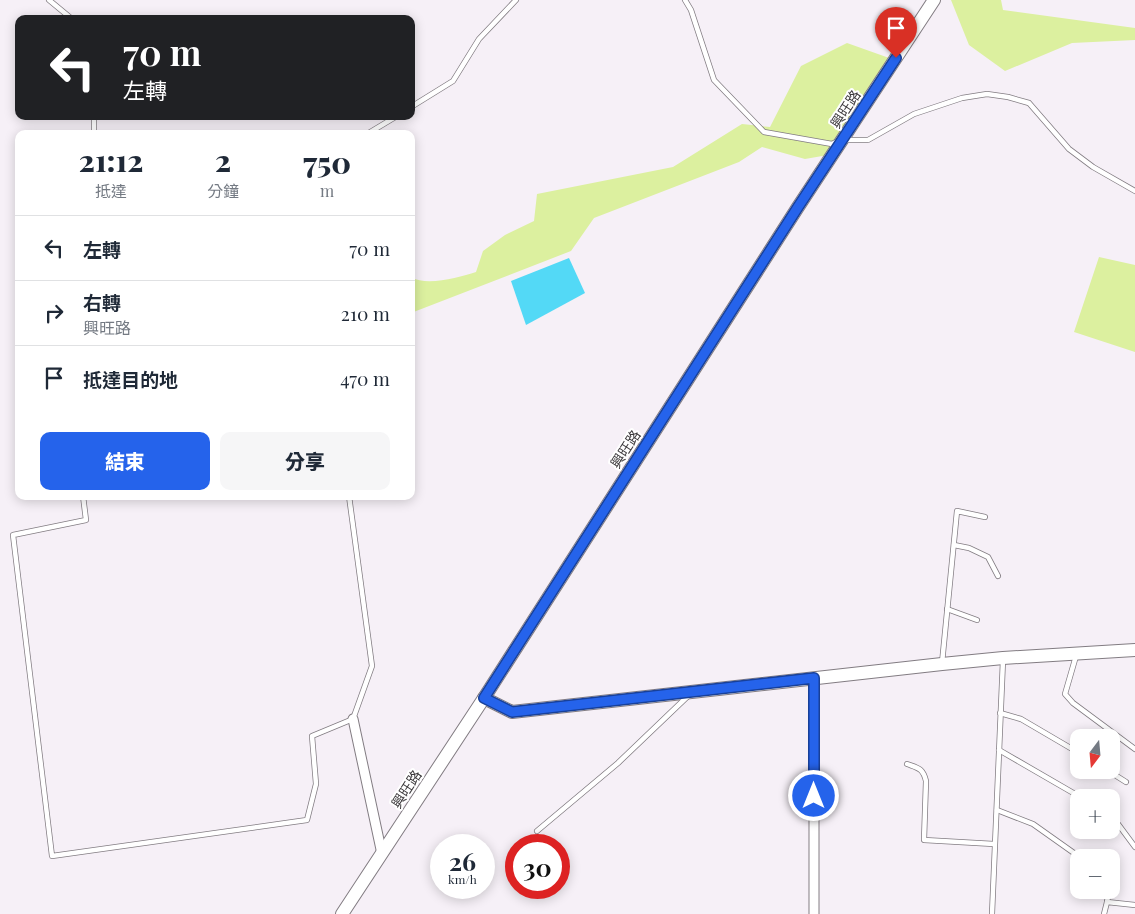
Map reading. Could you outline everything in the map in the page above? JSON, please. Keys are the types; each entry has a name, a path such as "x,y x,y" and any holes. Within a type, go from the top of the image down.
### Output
{"street":[{"name":"興旺路","path":"342,914 484,698 624,478 934,0"},
{"path":"484,698 512,712 942,664 1003,658 1135,650"},
{"path":"814,678 814,914"},
{"path":"353,719 382,854"}],"lane":[{"path":"49,0 67,15"},
{"path":"415,105 453,81 479,39 516,0"},
{"path":"685,0 692,10 714,80 764,132 832,144 843,140 868,140 914,114 962,98 987,94 1008,97 1029,103 1069,149 1093,167 1135,191"},
{"path":"373,130 390,120"},
{"path":"84,500 86,520 13,535 52,856 306,820 316,784 312,736 353,719 372,666 350,500"},
{"path":"942,664 957,511 985,517"},
{"path":"954,545 969,548 988,557 998,576"},
{"path":"948,609 977,620"},
{"path":"1076,654 1064,694 1072,704 1135,749"},
{"path":"992,914 1003,658"},
{"path":"537,831 618,763 693,692"},
{"path":"1000,713 1021,718 1070,748"},
{"path":"999,750 1070,791"},
{"path":"906,764 918,768 924,773 926,781 924,840 994,844"},
{"path":"1120,778 1126,782"},
{"path":"997,810 1033,824 1070,850"},
{"path":"1120,827 1135,847"},
{"path":"1104,914 1108,899"},
{"path":"1107,902 1135,905"}],"green space":[{"path":"951,0 1001,0 1003,10 1135,28 1135,40 1072,43 1005,71 969,45"},
{"path":"847,43 892,59 828,155 805,159 762,147 739,162 594,218 571,251 415,311 415,279 434,281 476,272 483,251 505,235 534,221 537,194 673,167 742,124 770,127 801,66"},
{"path":"1099,257 1135,265 1135,352 1074,332"}],"water":[{"path":"569,258 585,293 526,325 511,281"}],"route":[{"path":"814,796 814,678 512,712 484,698 798,207 896,58"}]}
